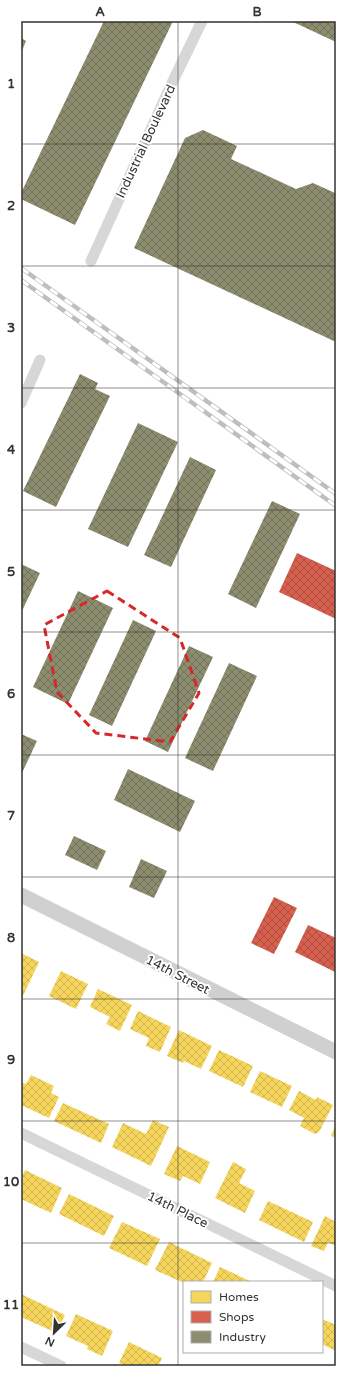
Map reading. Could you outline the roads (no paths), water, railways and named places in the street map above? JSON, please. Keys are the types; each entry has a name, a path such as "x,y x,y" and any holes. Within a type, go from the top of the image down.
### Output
{"main road":[{"name":"14th Street","path":"21,895 336,1052"}],"street":[{"name":"Industrial Boulevard","path":"90,261 202,21"},
{"path":"21,403 40,360"},
{"name":"14th Place","path":"21,1133 336,1286"},
{"path":"21,1347 61,1366"}],"railway":[{"path":"21,268 336,494"},
{"path":"21,280 336,506"}]}
